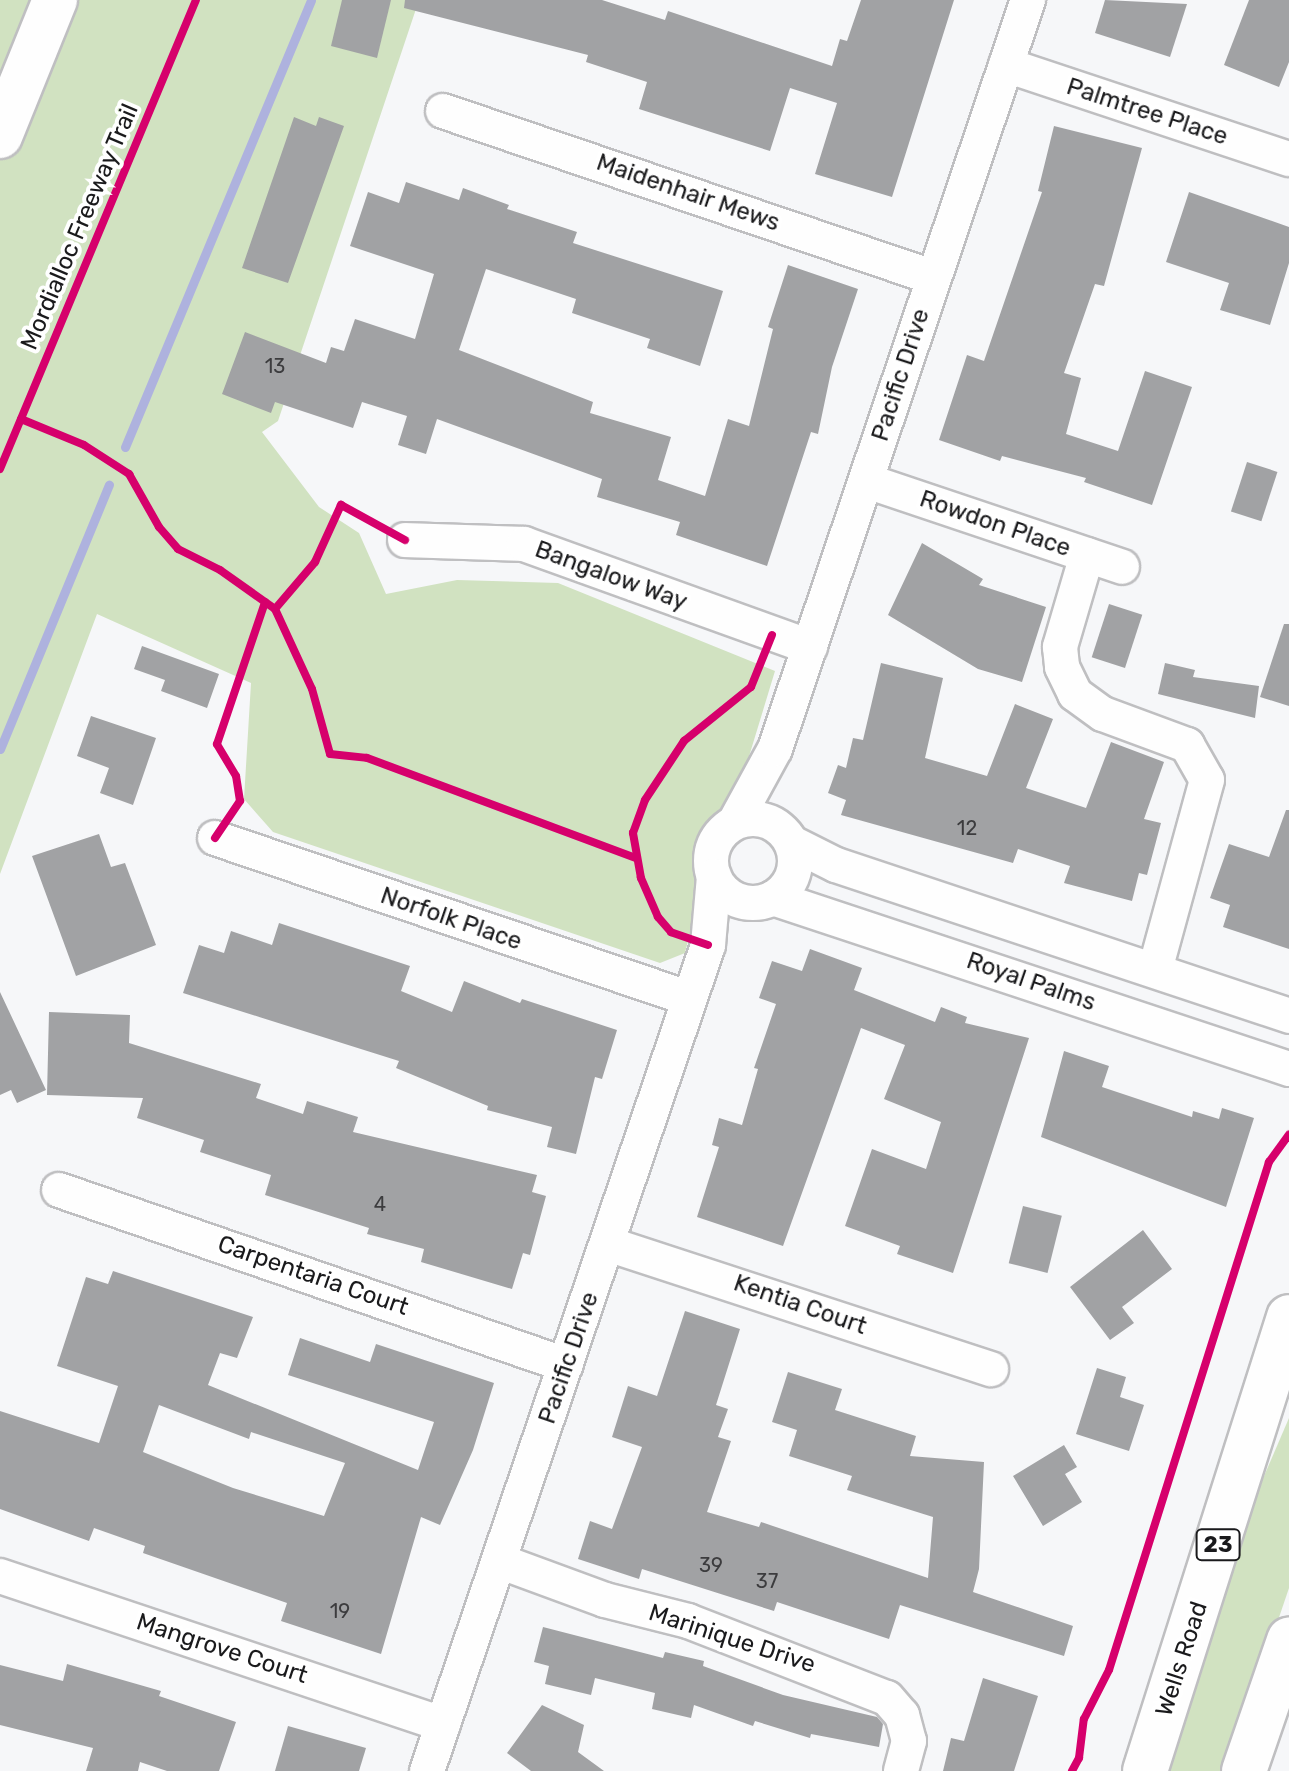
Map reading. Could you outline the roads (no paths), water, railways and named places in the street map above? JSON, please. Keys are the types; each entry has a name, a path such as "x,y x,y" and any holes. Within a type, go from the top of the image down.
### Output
{"main road":[{"path":"0,136 55,0"},
{"name":"Wells Road","path":"1145,1771 1289,1317"},
{"path":"1244,1771 1289,1640"}],"street":[{"name":"Pacific Drive","path":"735,822 775,749 1028,0"},
{"name":"Palmtree Place","path":"1006,65 1289,159"},
{"name":"Maidenhair Mews","path":"443,111 932,277"},
{"name":"Rowdon Place","path":"867,481 1122,567"},
{"name":"Bangalow Way","path":"405,540 524,544 810,647"},
{"path":"1087,555 1060,647 1062,667 1075,694 1103,714 1187,745 1207,780 1155,970"},
{"name":"Pacific Drive","path":"775,749 784,834"},
{"path":"784,834 791,880 763,900 729,895 714,876 712,851 735,822 749,818 784,834 836,865 1000,917 1289,1016"},
{"name":"Norfolk Place","path":"215,838 687,998"},
{"name":"Pacific Drive","path":"427,1771 608,1244 687,998 708,945 714,876"},
{"name":"Pacific Drive","path":"708,945 763,900"},
{"name":"Royal Palms","path":"763,900 982,966 1289,1069"},
{"path":"982,966 1000,917"},
{"name":"Carpentaria Court","path":"59,1190 566,1365"},
{"name":"Kentia Court","path":"608,1244 991,1369"},
{"name":"Marinique Drive","path":"499,1561 605,1600 688,1621 887,1698 902,1715 909,1741 901,1771"},
{"name":"Mangrove Court","path":"0,1576 443,1724"}],"waterway":[{"path":"125,447 311,0"},
{"path":"0,749 109,485"}]}
